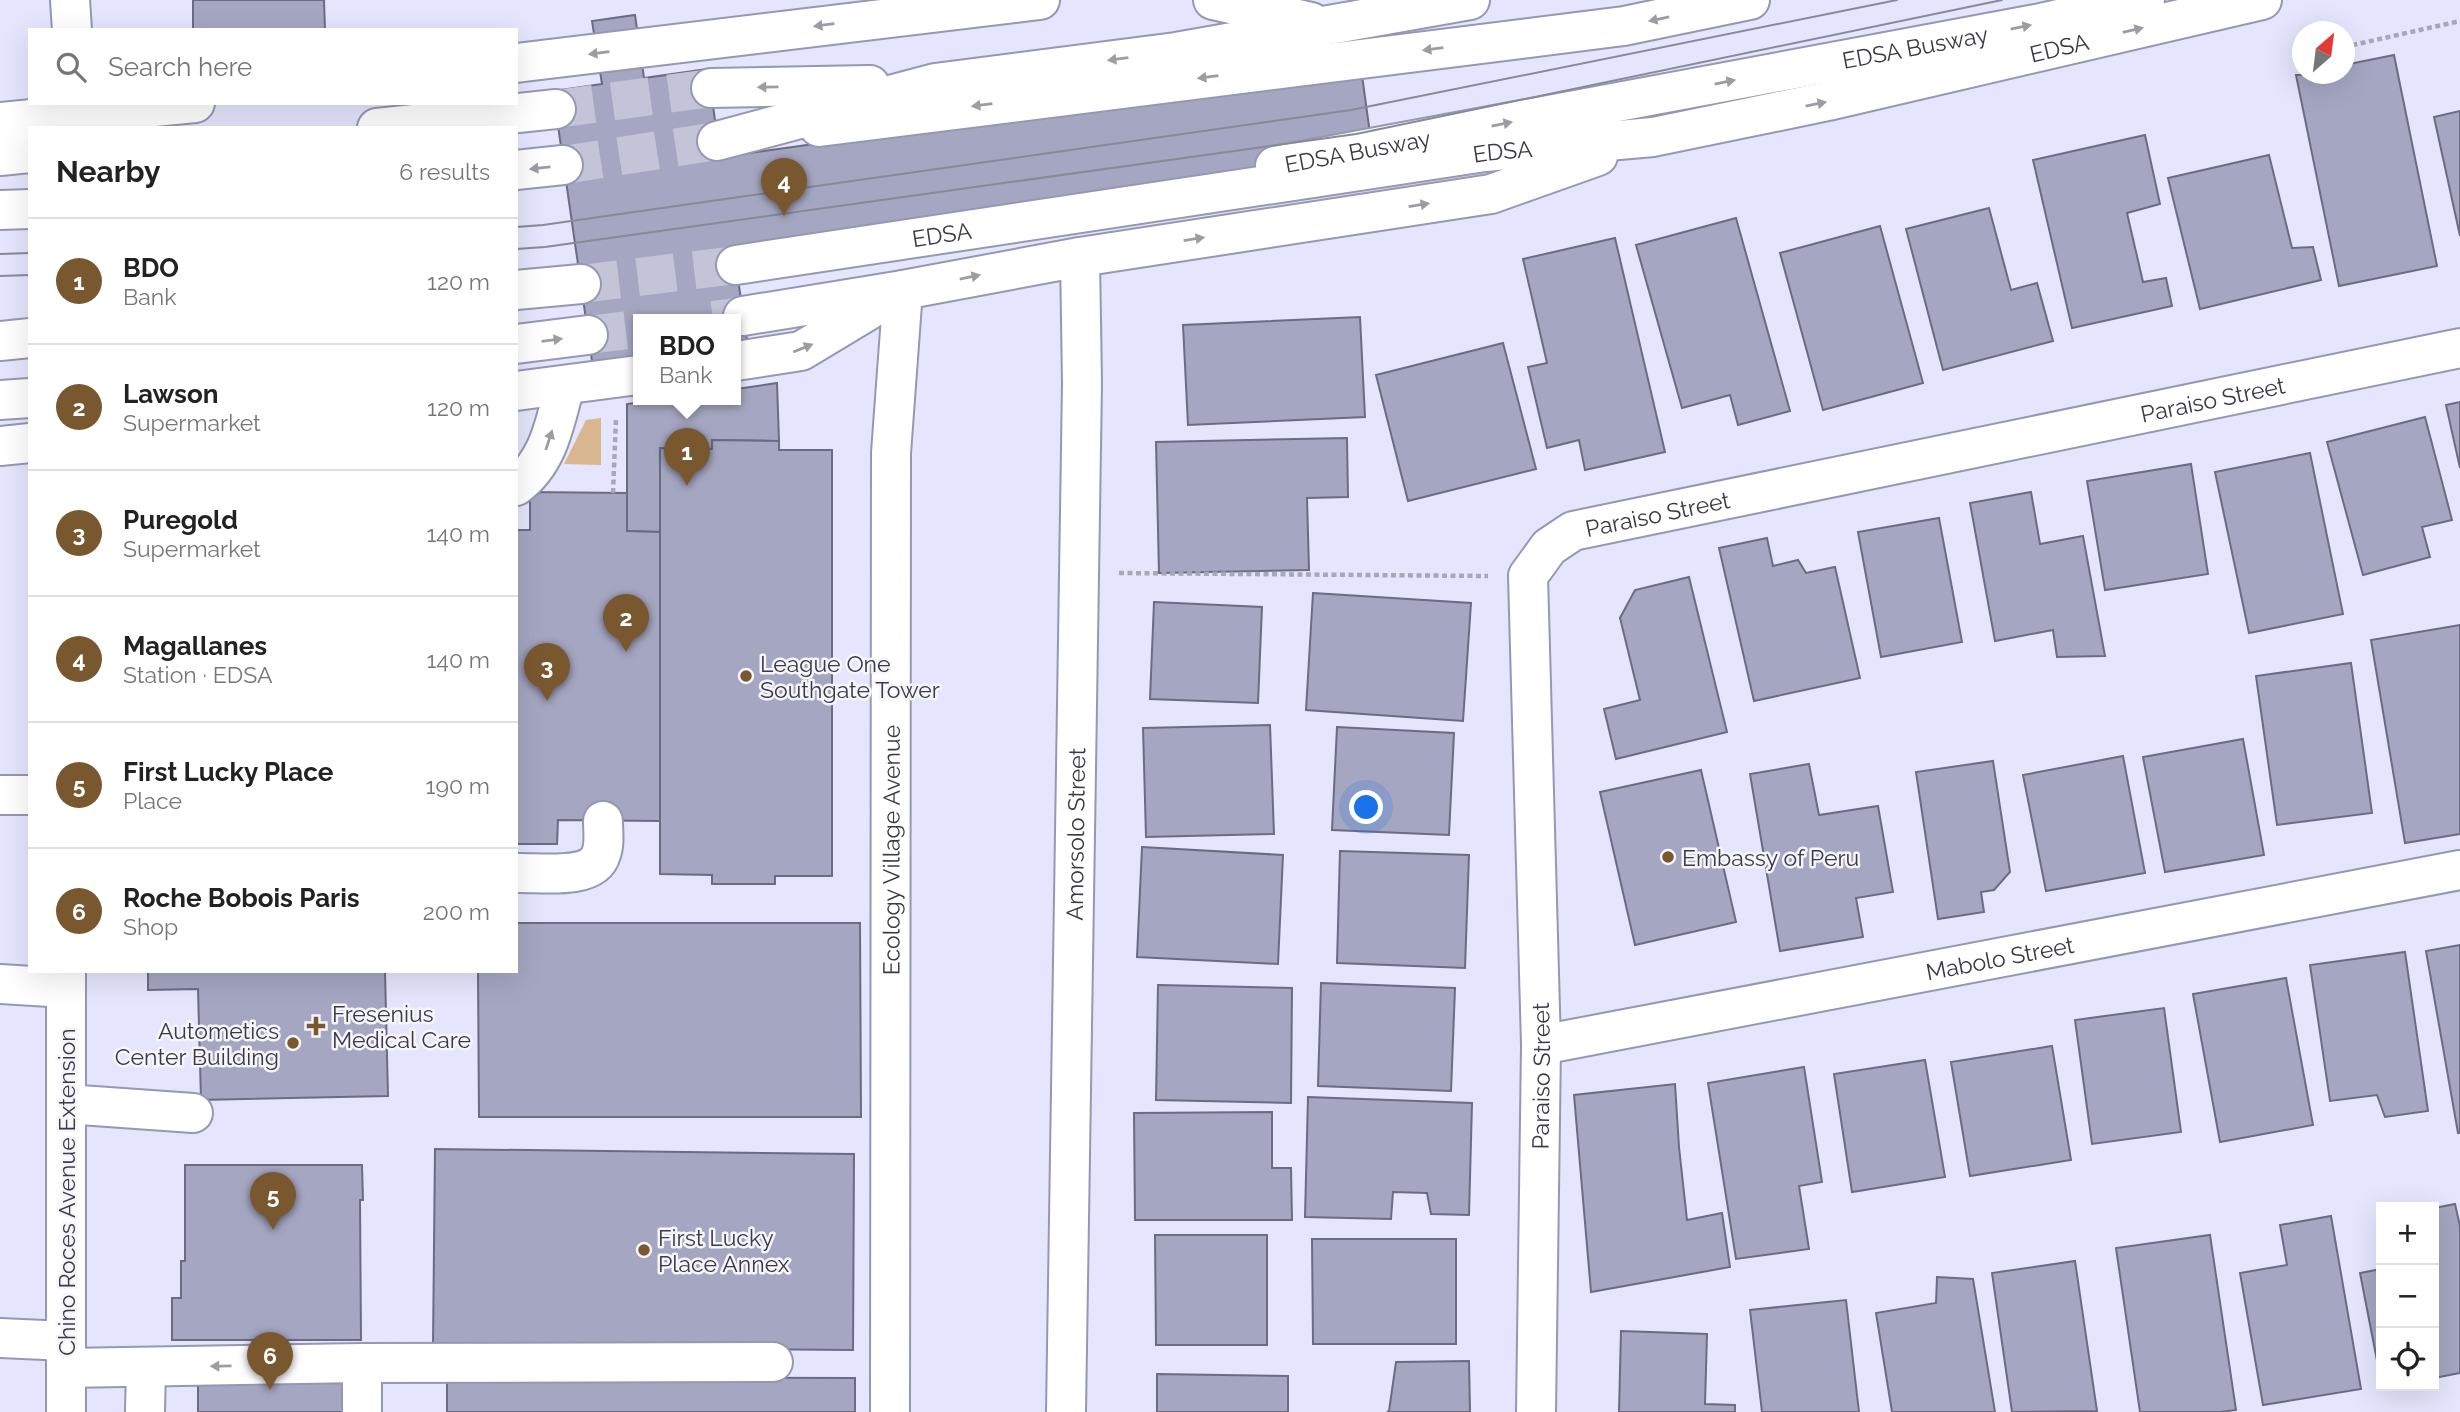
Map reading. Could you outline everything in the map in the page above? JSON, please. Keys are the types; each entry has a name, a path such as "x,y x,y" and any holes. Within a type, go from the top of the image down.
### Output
{"main road":[{"path":"70,0 72,28"},
{"path":"518,63 892,8 1040,0"},
{"path":"1213,0 1330,26"},
{"path":"711,88 935,83 1176,52 1470,0"},
{"path":"935,83 717,141 940,110 1624,26 1750,0"},
{"name":"EDSA Busway","path":"736,265 2036,24 2145,0"},
{"name":"EDSA","path":"736,265 1485,152 1653,137 1828,102 2262,0"},
{"path":"0,122 96,115 178,105"},
{"path":"396,126 556,109"},
{"path":"743,316 1080,257 1491,194 1653,137"},
{"path":"0,156 28,153"},
{"path":"518,170 563,165"},
{"path":"0,211 28,209"},
{"name":"Amorsolo Street","path":"1066,1412 1082,373 1080,257"},
{"path":"518,290 581,284"},
{"path":"741,360 801,351 902,290"},
{"name":"Ecology Village Avenue","path":"890,1412 891,453 902,290"},
{"path":"518,344 588,335"},
{"path":"0,341 28,338"},
{"name":"Paraiso Street","path":"1536,1412 1541,1045 1528,576 1549,547 1573,531 2460,348"},
{"path":"518,391 633,376"},
{"path":"518,484 540,462 565,385"},
{"path":"0,400 28,398"},
{"path":"0,446 28,443"},
{"path":"0,795 28,795"},
{"path":"518,873 588,870 601,856 603,821"},
{"name":"Mabolo Street","path":"1541,1045 2460,870"},
{"path":"0,985 66,980"},
{"name":"Chino Roces Avenue Extension","path":"66,980 66,1412"},
{"path":"66,1104 193,1113"},
{"path":"0,1338 66,1354 153,1367 362,1363 773,1362"},
{"path":"362,1363 362,1412"},
{"path":"145,1412 153,1367"}],"path":[{"path":"2355,45 2460,21"},
{"path":"613,493 616,413"},
{"path":"1079,573 1528,576"}],"shaded area":[{"path":"601,418 601,465 564,464 586,420"}],"building":[{"path":"193,0 324,0 325,28 193,28"},
{"path":"635,15 644,78 708,69 720,157 1361,68 1374,163 734,252 748,347 741,348 741,314 633,314 633,363 593,368 553,91 602,84 592,21"},
{"path":"2394,55 2437,266 2339,286 2298,84 2355,84 2355,63"},
{"path":"2460,111 2460,236 2434,117"},
{"path":"2145,135 2160,204 2127,213 2143,282 2166,278 2172,306 2072,328 2033,160"},
{"path":"2269,155 2292,248 2313,247 2321,280 2200,309 2168,178"},
{"path":"1989,208 2011,290 2037,283 2053,341 1943,370 1906,229"},
{"path":"1736,218 1790,411 1738,425 1730,395 1682,408 1636,245"},
{"path":"1880,226 1923,383 1823,410 1780,253"},
{"path":"1615,238 1665,452 1585,470 1579,440 1547,448 1528,367 1547,363 1523,259"},
{"path":"1360,317 1365,417 1188,425 1183,325"},
{"path":"1503,343 1536,469 1408,501 1376,375"},
{"path":"777,383 779,441 712,440 712,449 660,448 660,532 627,531 627,404 741,405 741,388"},
{"path":"2460,402 2460,468 2446,405"},
{"path":"2425,417 2452,520 2422,527 2430,557 2363,575 2327,442"},
{"path":"1347,438 1348,497 1307,498 1309,570 1159,573 1156,442"},
{"name":"League One Southgate Tower","path":"712,440 779,441 779,450 832,450 832,876 775,876 775,884 712,884 712,875 660,874 660,448 712,449"},
{"path":"2310,453 2343,614 2249,633 2215,472"},
{"path":"2191,464 2208,574 2105,590 2087,481"},
{"path":"530,492 627,493 627,531 660,532 660,821 558,820 557,844 518,844 518,530 530,530"},
{"path":"2031,492 2040,544 2083,536 2105,656 2057,657 2053,630 1995,641 1970,503"},
{"path":"1939,518 1962,642 1881,657 1858,532"},
{"path":"1767,538 1773,566 1798,560 1806,573 1835,567 1860,678 1754,701 1719,548"},
{"path":"1689,577 1727,732 1616,759 1604,709 1640,700 1620,618 1635,590"},
{"path":"1313,593 1471,603 1463,721 1306,710"},
{"path":"1154,602 1262,607 1258,703 1150,699"},
{"path":"2460,625 2460,834 2405,843 2371,640"},
{"path":"2351,663 2372,813 2277,825 2256,676"},
{"path":"1270,725 1274,834 1146,837 1143,728"},
{"path":"1337,727 1454,733 1449,835 1332,830"},
{"path":"2243,739 2264,855 2165,872 2143,757"},
{"path":"2123,756 2145,873 2046,891 2023,775"},
{"path":"1993,761 2010,872 1994,890 1981,892 1984,912 1938,919 1916,772"},
{"path":"1809,764 1819,815 1878,806 1893,892 1856,898 1863,937 1780,951 1750,774"},
{"name":"Embassy of Peru","path":"1701,770 1736,922 1635,945 1600,792"},
{"path":"1142,847 1283,855 1278,964 1137,957"},
{"path":"1340,851 1469,855 1465,968 1337,963"},
{"path":"518,923 860,923 861,1117 479,1117 478,973 518,973"},
{"path":"2460,945 2460,1133 2458,1133 2426,951"},
{"path":"2405,952 2428,1111 2385,1117 2377,1095 2330,1101 2310,965"},
{"name":"Autometics Center Building","path":"148,973 385,973 388,1096 201,1100 198,989 148,990"},
{"path":"2286,978 2313,1125 2220,1142 2193,994"},
{"path":"1321,983 1455,988 1451,1091 1318,1086"},
{"path":"1158,985 1292,988 1291,1103 1156,1100"},
{"path":"2164,1008 2181,1132 2092,1144 2075,1020"},
{"path":"2052,1046 2071,1160 1970,1176 1951,1062"},
{"path":"1925,1060 1945,1177 1852,1192 1834,1074"},
{"path":"1804,1067 1822,1182 1799,1186 1809,1249 1736,1259 1708,1083"},
{"path":"1675,1084 1687,1220 1722,1213 1730,1267 1591,1292 1574,1095"},
{"path":"1308,1097 1472,1103 1469,1215 1431,1214 1427,1193 1393,1192 1391,1219 1305,1217"},
{"path":"1272,1112 1272,1168 1291,1168 1292,1220 1135,1220 1134,1113"},
{"name":"First Lucky Place Annex","path":"435,1149 854,1154 853,1350 433,1346"},
{"path":"185,1165 362,1165 361,1340 172,1340 172,1298 181,1298 181,1261 185,1261"},
{"path":"2455,1204 2460,1226 2460,1373 2439,1377 2439,1265 2439,1207"},
{"path":"2331,1216 2361,1389 2263,1405 2240,1273 2287,1265 2280,1225"},
{"path":"1155,1235 1267,1235 1267,1345 1156,1345"},
{"path":"2210,1235 2236,1410 2140,1412 2116,1248"},
{"path":"1312,1239 1456,1239 1456,1344 1313,1344"},
{"path":"2075,1261 2097,1411 2012,1412 1992,1273"},
{"path":"2376,1270 2376,1355 2360,1273"},
{"path":"1937,1277 1973,1279 1995,1412 1892,1412 1876,1313 1936,1303"},
{"path":"1846,1300 1859,1412 1762,1412 1750,1310"},
{"path":"1621,1331 1707,1334 1705,1404 1735,1405 1735,1412 1619,1412"},
{"path":"1469,1361 1470,1412 1387,1412 1396,1362"},
{"path":"198,1367 342,1368 342,1412 198,1412"},
{"path":"1157,1374 1288,1376 1288,1412 1157,1412"},
{"path":"447,1377 855,1378 855,1412 447,1412"}],"tunnel":[{"path":"556,109 711,88"},
{"path":"563,165 717,141"},
{"path":"581,284 736,265"},
{"path":"588,335 633,330"}],"tram line":[{"path":"518,227 1351,110 1897,0"},
{"path":"518,249 1356,134 2002,0"},
{"path":"0,254 28,253"},
{"path":"0,276 28,275"}],"place":[{"name":"Magallanes","path":"784,216"},
{"name":"BDO","path":"687,486"},
{"name":"Lawson","path":"626,652"},
{"name":"League One Southgate Tower","path":"746,676"},
{"name":"Puregold","path":"547,701"},
{"name":"Embassy of Peru","path":"1668,857"},
{"name":"Fresenius Medical Care","path":"316,1026"},
{"name":"Autometics Center Building","path":"293,1043"},
{"name":"First Lucky Place","path":"273,1230"},
{"name":"First Lucky Place Annex","path":"644,1250"},
{"name":"Roche Bobois Paris","path":"270,1390"}]}
